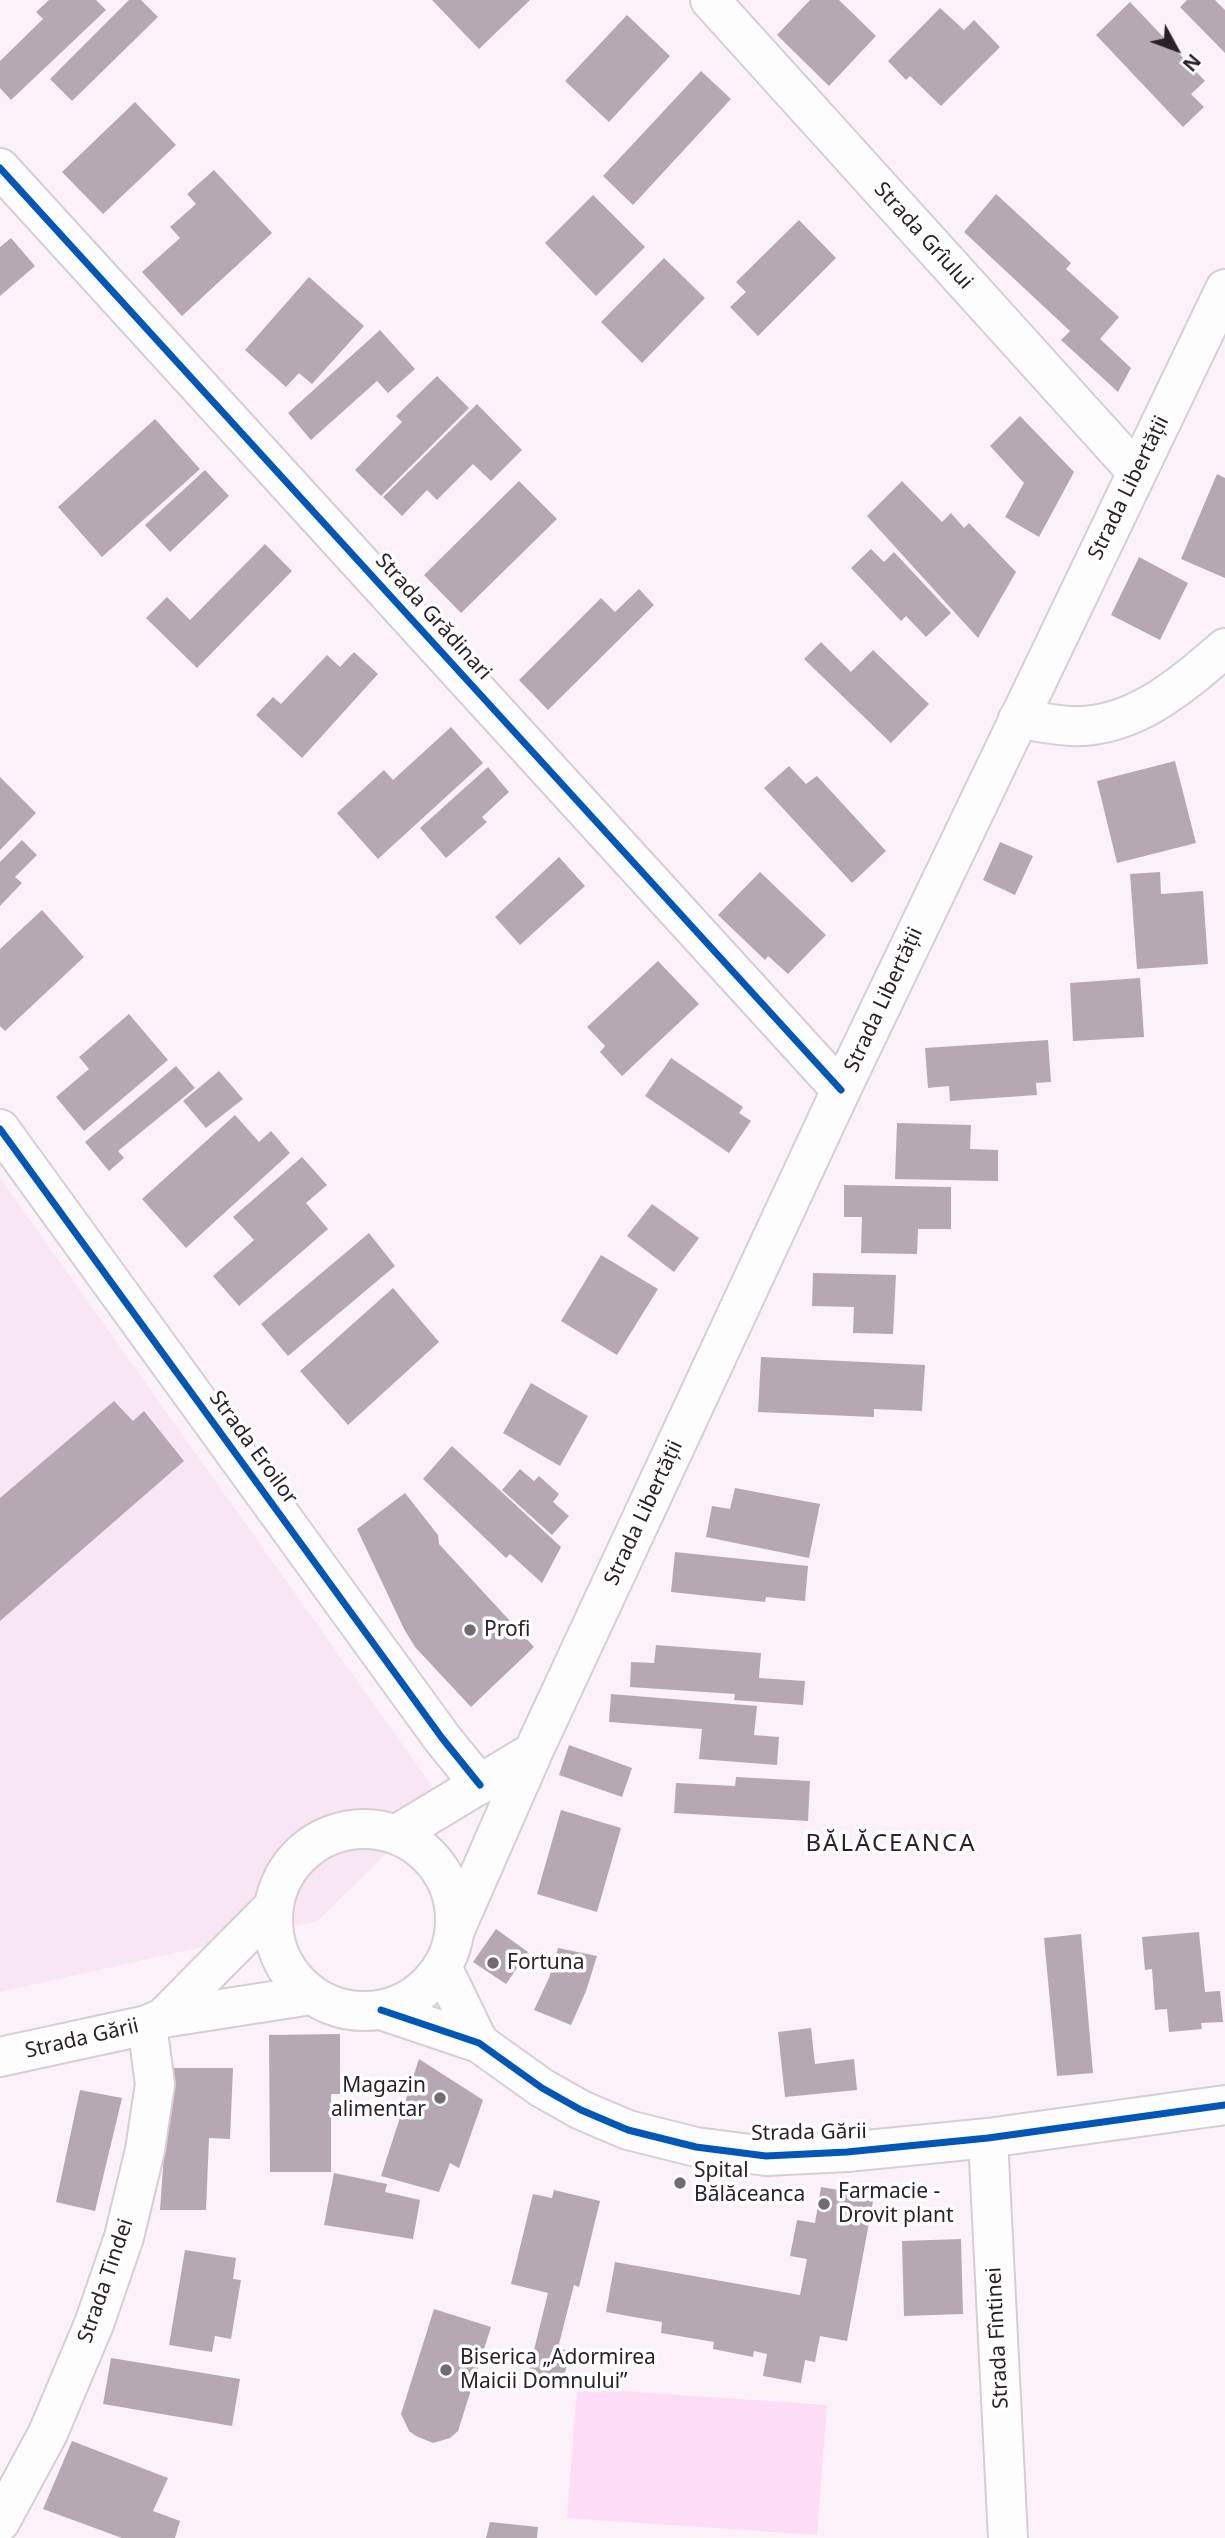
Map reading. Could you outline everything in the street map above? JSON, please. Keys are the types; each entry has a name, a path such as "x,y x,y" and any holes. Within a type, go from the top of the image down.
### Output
{"street":[{"name":"Strada Grîului","path":"710,0 1136,471"},
{"name":"Strada Grădinari","path":"0,168 841,1090"},
{"name":"Strada Libertății","path":"312,1995 333,2007 357,2011 381,2010 405,2001 426,1987 442,1967 455,1930 533,1752 841,1090 1225,289"},
{"path":"1018,719 1072,727 1110,722 1150,706 1191,678 1225,648"},
{"name":"Strada Eroilor","path":"0,1129 442,1738 480,1785"},
{"path":"397,1835 533,1752"},
{"name":"Strada Libertății","path":"273,1907 279,1884 291,1864 308,1847 328,1835 351,1829 374,1829 397,1835 418,1846 435,1862 448,1883 454,1906 455,1930"},
{"path":"273,1907 273,1932 279,1956 293,1979 312,1995"},
{"name":"Strada Gării","path":"155,2021 273,1907"},
{"name":"Strada Gării","path":"442,1967 479,2043"},
{"name":"Strada Gării","path":"0,2057 155,2021 312,1995"},
{"name":"Strada Gării","path":"381,2010 479,2043 542,2088 581,2110 628,2130 696,2147 766,2156 847,2152 988,2138 1225,2105"},
{"name":"Strada Tindei","path":"0,2522 48,2432 94,2324 124,2237 145,2150 155,2084 155,2021"},
{"name":"Strada Fîntinei","path":"988,2138 1008,2538"}],"shaded area":[{"path":"0,1178 441,1799 318,1921 0,1992"},
{"path":"577,2388 827,2405 817,2535 567,2518"}],"building":[{"path":"49,0 96,0 106,10 11,100 0,88 0,61 43,19 36,12"},
{"path":"129,0 141,0 158,17 72,101 50,79"},
{"path":"432,0 530,0 479,49"},
{"path":"810,0 839,0 876,36 829,86 777,35"},
{"path":"1187,0 1215,0 1225,10 1225,53 1180,7"},
{"path":"1130,2 1205,81 1191,94 1204,107 1183,127 1096,35"},
{"path":"940,8 964,30 974,20 1000,47 941,106 910,76 906,80 888,61"},
{"path":"627,15 670,56 609,122 565,81"},
{"path":"701,71 731,99 633,205 603,176"},
{"path":"135,102 176,145 103,214 62,172"},
{"path":"214,170 272,233 182,316 142,272 180,238 170,227 196,204 187,194"},
{"path":"996,194 1071,263 1066,269 1119,317 1100,339 1131,368 1118,392 1061,340 1070,331 964,232"},
{"path":"593,195 645,247 596,296 545,243"},
{"path":"799,220 836,258 758,336 730,307 746,292 736,282"},
{"path":"11,238 35,266 0,296 0,247"},
{"path":"664,258 705,298 642,363 601,322"},
{"path":"309,277 364,326 312,384 299,373 286,387 245,350"},
{"path":"380,330 415,369 388,393 377,381 311,440 288,413"},
{"path":"437,376 469,408 381,496 355,470 402,422 396,416"},
{"path":"477,404 522,450 491,481 473,464 437,500 427,490 402,516 383,497"},
{"path":"1020,416 1074,472 1039,537 1005,517 1024,483 990,446"},
{"path":"155,419 200,469 102,557 58,507"},
{"path":"205,470 229,496 170,552 145,525"},
{"path":"1217,474 1225,478 1225,578 1181,559"},
{"path":"519,481 557,519 461,613 424,575"},
{"path":"902,481 942,522 951,513 964,528 969,523 1016,572 978,638 867,516"},
{"path":"265,544 292,571 197,668 146,618 167,597 190,620"},
{"path":"871,549 884,562 894,552 951,613 926,637 906,616 901,621 851,568"},
{"path":"1139,557 1188,583 1160,640 1111,615"},
{"path":"639,589 654,605 548,710 519,680 601,598 615,612"},
{"path":"821,642 851,672 873,650 929,704 891,743 804,659"},
{"path":"354,652 378,674 302,758 256,715 273,697 281,704 327,655 340,667"},
{"path":"451,727 483,763 378,859 337,813 384,770 393,780"},
{"path":"1175,761 1196,843 1117,863 1097,781"},
{"path":"789,766 806,784 817,776 886,851 852,883 764,788"},
{"path":"488,767 509,792 482,817 487,822 446,858 420,828"},
{"path":"0,777 36,813 0,850"},
{"path":"22,840 37,855 15,877 22,883 0,906 0,862"},
{"path":"1000,842 1033,856 1015,895 983,880"},
{"path":"559,857 585,886 520,945 495,917"},
{"path":"760,872 826,935 788,974 768,956 765,960 718,915"},
{"path":"1160,872 1161,894 1203,891 1208,964 1137,969 1130,874"},
{"path":"42,910 84,957 5,1031 0,1026 0,949"},
{"path":"658,961 699,1004 622,1076 600,1052 605,1046 587,1027"},
{"path":"1140,978 1144,1037 1073,1041 1070,983"},
{"path":"129,1014 168,1060 84,1131 56,1097 89,1069 79,1057"},
{"path":"1048,1040 1051,1082 1036,1083 1037,1095 950,1101 949,1086 928,1088 925,1048"},
{"path":"671,1058 743,1107 739,1113 751,1121 729,1153 645,1096"},
{"path":"176,1066 195,1088 118,1151 124,1158 109,1171 85,1142"},
{"path":"219,1071 243,1099 206,1128 183,1101"},
{"path":"235,1115 259,1142 271,1131 290,1153 186,1248 142,1199"},
{"path":"897,1123 971,1125 970,1149 998,1150 998,1181 895,1179"},
{"path":"302,1157 327,1185 306,1203 328,1229 239,1306 213,1276 254,1240 233,1217"},
{"path":"844,1185 951,1187 951,1229 918,1229 917,1254 861,1253 862,1217 844,1217"},
{"path":"652,1204 699,1238 674,1272 627,1236"},
{"path":"369,1233 395,1266 288,1356 261,1324"},
{"path":"601,1255 658,1289 617,1355 561,1321"},
{"path":"813,1273 896,1275 893,1334 853,1333 854,1307 812,1306"},
{"path":"393,1288 439,1342 348,1425 300,1371"},
{"path":"761,1357 925,1365 922,1411 874,1409 874,1417 758,1412"},
{"path":"531,1383 588,1416 560,1466 503,1433"},
{"path":"114,1401 133,1421 144,1411 184,1461 0,1621 0,1498"},
{"path":"452,1446 561,1547 542,1583 510,1554 506,1558 423,1479"},
{"path":"520,1469 534,1481 539,1476 559,1494 553,1502 569,1516 552,1535 502,1490"},
{"path":"735,1488 820,1504 809,1558 706,1537 712,1506 730,1509"},
{"path":"405,1493 438,1535 439,1544 534,1647 471,1707 415,1647 357,1529"},
{"path":"675,1552 808,1566 805,1601 766,1597 765,1602 671,1592"},
{"path":"656,1645 761,1653 759,1678 805,1681 803,1705 734,1700 735,1694 630,1687 631,1662 654,1663"},
{"path":"611,1694 757,1706 754,1735 779,1737 777,1765 699,1759 702,1729 609,1722"},
{"path":"569,1745 632,1768 622,1797 559,1775"},
{"path":"736,1777 810,1781 808,1821 674,1813 676,1783 735,1786"},
{"path":"561,1810 621,1828 597,1912 537,1894"},
{"path":"496,1929 528,1952 506,1984 473,1962"},
{"path":"1199,1932 1205,1992 1220,1991 1223,2022 1201,2023 1202,2029 1169,2032 1167,2009 1155,2010 1152,1969 1145,1970 1142,1937"},
{"path":"1081,1934 1093,2073 1057,2076 1044,1938"},
{"path":"558,1948 597,1956 571,2025 534,2010 549,1978"},
{"path":"811,2028 815,2064 854,2059 857,2090 785,2097 778,2032"},
{"path":"340,2034 340,2094 331,2094 331,2172 270,2172 269,2035"},
{"path":"419,2059 483,2100 459,2168 450,2163 439,2192 381,2176"},
{"path":"170,2068 233,2068 230,2139 209,2138 206,2210 160,2210"},
{"path":"80,2090 122,2098 95,2211 56,2202"},
{"path":"334,2173 387,2184 385,2192 420,2200 413,2239 324,2225"},
{"path":"821,2187 874,2196 847,2341 820,2336 815,2362 805,2360 801,2383 763,2376 767,2354 754,2351 753,2357 713,2349 714,2342 661,2333 662,2322 606,2312 615,2262 800,2295 807,2259 790,2256 797,2220 815,2223"},
{"path":"554,2190 600,2201 579,2287 574,2285 558,2348 570,2351 563,2382 528,2374 548,2293 511,2284 533,2194 552,2198"},
{"path":"961,2239 963,2314 904,2316 902,2241"},
{"path":"185,2250 236,2258 233,2279 241,2280 231,2339 215,2336 212,2352 169,2345"},
{"name":"Biserica „Adormirea Maicii Domnului”","path":"434,2309 491,2327 458,2431 450,2438 433,2443 409,2431 401,2414"},
{"path":"111,2358 240,2379 232,2426 103,2404"},
{"path":"72,2441 168,2478 153,2511 180,2521 175,2538 122,2538 43,2509"},
{"path":"490,2522 538,2527 537,2538 486,2538"}],"cycle path":[{"path":"0,168 841,1090"},
{"path":"0,1129 442,1738 480,1785"},
{"path":"381,2010 479,2043 542,2088 581,2110 628,2130 696,2147 766,2156 847,2152 988,2138 1225,2105"}],"place":[{"name":"Profi","path":"470,1630"},
{"name":"Fortuna","path":"493,1963"},
{"name":"Magazin alimentar","path":"440,2098"},
{"name":"Spital Bălăceanca","path":"680,2183"},
{"name":"Farmacie - Drovit plant","path":"824,2204"},
{"name":"Biserica „Adormirea Maicii Domnului”","path":"446,2370"}],"district":[{"name":"BĂLĂCEANCA","path":"891,1844"}]}
